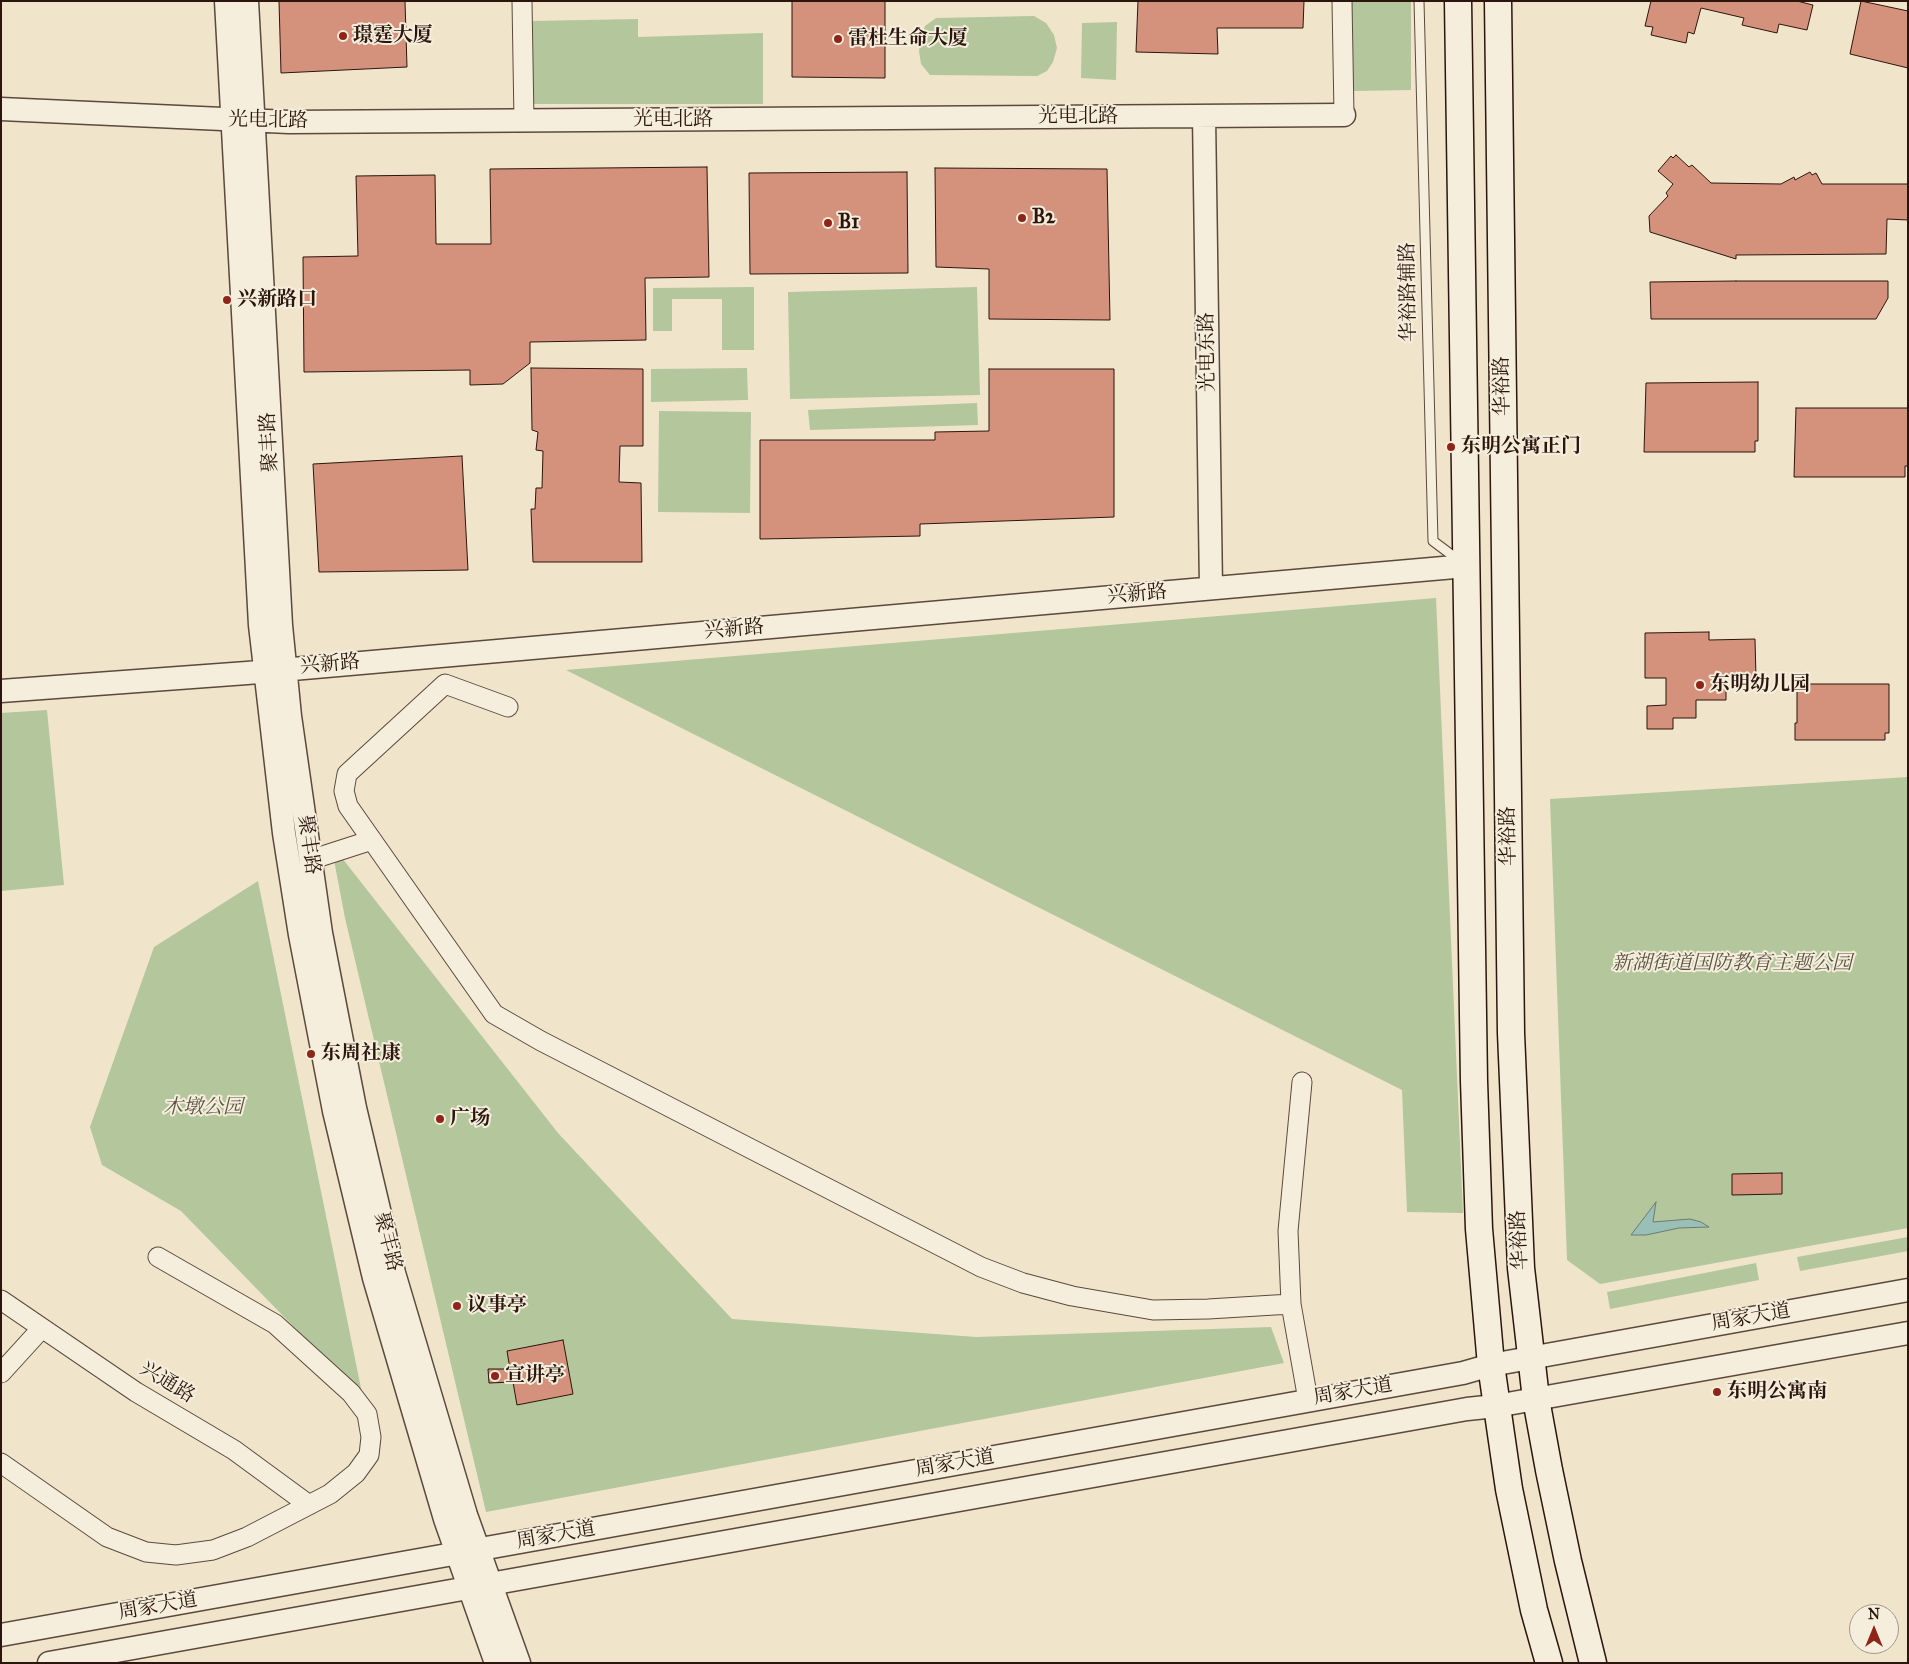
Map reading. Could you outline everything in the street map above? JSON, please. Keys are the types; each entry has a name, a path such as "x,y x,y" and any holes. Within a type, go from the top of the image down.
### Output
{"main road":[{"name":"华裕路","path":"1458,1 1474,1081 1479,1229 1490,1365 1496,1406 1511,1498 1534,1610 1549,1663"},
{"name":"华裕路","path":"1498,1 1511,1033 1521,1268 1536,1399 1568,1561 1593,1663"}],"street":[{"name":"聚丰路","path":"226,1 242,121 280,615 275,670 284,833 300,936 334,1112 374,1278 445,1519 467,1552 479,1586 496,1663"},
{"name":"聚丰路","path":"242,121 247,1"},
{"path":"522,1 524,121"},
{"path":"1342,1 1344,115"},
{"name":"光电北路","path":"1,109 242,121 524,121 1344,115"},
{"name":"光电东路","path":"1204,116 1211,588"},
{"name":"兴新路","path":"1,691 275,670 1466,566"},
{"name":"聚丰路","path":"275,670 310,860 320,933 354,1108 392,1264 466,1515 467,1552"},
{"path":"508,707 445,684 347,774 344,791 348,806 494,1014 541,1041 980,1267 1023,1283 1072,1296 1153,1310 1291,1304"},
{"path":"310,860 372,840"},
{"path":"1302,1082 1288,1231 1291,1304 1308,1400"},
{"path":"1,1463 108,1537 146,1552 176,1555 212,1550 246,1537 330,1494 356,1473 369,1455 371,1437 367,1414 351,1393 276,1324 158,1257"},
{"name":"周家大道","path":"1,1635 1463,1373 1490,1365 1908,1290"},
{"name":"兴通路","path":"1,1300 136,1392 234,1450 309,1505"},
{"path":"1,1373 42,1328"},
{"name":"周家大道","path":"49,1663 1468,1409 1496,1406 1908,1333"},
{"name":"聚丰路","path":"479,1586 520,1663"}],"lane":[{"name":"华裕路辅路","path":"1419,1 1433,541 1466,566"}],"green space":[{"path":"1348,1 1411,1 1411,90 1353,91"},
{"path":"1034,16 1046,23 1054,35 1057,48 1053,62 1047,71 1037,76 930,75 921,64 919,51 925,26 936,18"},
{"path":"638,19 638,37 763,33 763,104 532,104 530,21"},
{"path":"1117,22 1116,80 1081,78 1082,23"},
{"path":"754,287 754,350 722,350 722,299 672,299 672,331 653,331 653,288"},
{"path":"977,287 980,395 790,399 788,292"},
{"path":"747,368 748,400 651,402 651,369"},
{"path":"977,403 978,425 810,430 808,410"},
{"path":"659,411 751,412 750,513 658,512"},
{"path":"1436,598 1463,1213 1407,1212 1402,1090 566,670"},
{"path":"47,710 64,885 1,891 1,713"},
{"name":"新湖街道国防教育主题公园","path":"1908,777 1908,1228 1600,1284 1567,1260 1550,799"},
{"path":"331,844 558,1133 732,1319 976,1337 1271,1327 1284,1363 486,1512 345,918"},
{"name":"木墩公园","path":"258,881 363,1398 181,1211 102,1165 90,1127 154,947"},
{"path":"1908,1237 1908,1251 1800,1271 1797,1257"},
{"path":"1756,1263 1759,1280 1610,1309 1607,1292"}],"water":[{"path":"1656,1202 1653,1222 1690,1219 1701,1222 1709,1227 1679,1228 1646,1235 1631,1235"}],"building":[{"name":"璟霆大厦","path":"279,1 405,1 407,67 281,73"},
{"name":"雷杜生命大厦","path":"792,1 885,1 885,78 792,77"},
{"path":"1138,1 1304,1 1303,28 1217,28 1218,54 1136,52"},
{"path":"1651,1 1797,1 1813,5 1807,30 1779,24 1777,33 1742,25 1744,18 1701,8 1694,34 1688,32 1686,43 1651,35 1653,27 1645,26"},
{"path":"1861,1 1908,11 1908,68 1850,54"},
{"path":"1676,155 1689,167 1692,165 1711,183 1781,184 1794,177 1795,180 1810,172 1812,175 1816,173 1822,184 1908,184 1908,220 1887,219 1886,254 1736,255 1736,259 1650,232 1649,216 1668,196 1666,193 1673,184 1658,171 1671,156 1673,158"},
{"path":"707,167 709,277 645,278 646,340 530,342 530,363 503,384 470,385 470,370 304,372 303,257 358,256 356,176 435,175 436,244 491,244 490,169"},
{"name":"B2","path":"935,168 1107,169 1110,320 989,319 989,269 936,267"},
{"name":"B1","path":"907,172 908,273 750,274 749,173"},
{"path":"1888,281 1888,298 1876,319 1651,319 1650,282"},
{"path":"531,368 643,369 643,446 620,446 619,482 641,483 642,562 533,562 531,509 535,509 536,488 542,488 543,451 536,450 538,432 532,430"},
{"path":"989,369 1114,369 1114,517 920,524 920,536 760,539 760,440 935,440 935,432 989,431"},
{"path":"1758,382 1758,441 1755,441 1755,452 1644,452 1646,383"},
{"path":"1796,408 1908,408 1908,466 1905,466 1905,477 1794,477"},
{"path":"462,456 468,570 319,572 313,464"},
{"path":"1709,632 1709,640 1755,639 1756,678 1726,678 1726,700 1696,700 1696,718 1673,718 1673,729 1647,729 1647,706 1666,705 1666,678 1645,678 1645,633"},
{"path":"1797,684 1889,684 1889,733 1885,733 1885,740 1795,740"},
{"path":"1782,1173 1782,1194 1732,1195 1732,1174"},
{"path":"563,1340 573,1394 517,1405 513,1382 489,1383 488,1369 510,1369 507,1351"}],"place":[{"name":"璟霆大厦","path":"343,36"},
{"name":"雷杜生命大厦","path":"838,39"},
{"name":"B2","path":"1022,218"},
{"name":"B1","path":"828,223"},
{"name":"兴新路口","path":"227,300"},
{"name":"东明公寓正门","path":"1451,447"},
{"name":"东明幼儿园","path":"1700,685"},
{"name":"东周社康","path":"311,1054"},
{"name":"广场","path":"440,1119"},
{"name":"议事亭","path":"457,1306"},
{"name":"宣讲亭","path":"495,1376"},
{"name":"东明公寓南","path":"1717,1392"}]}
